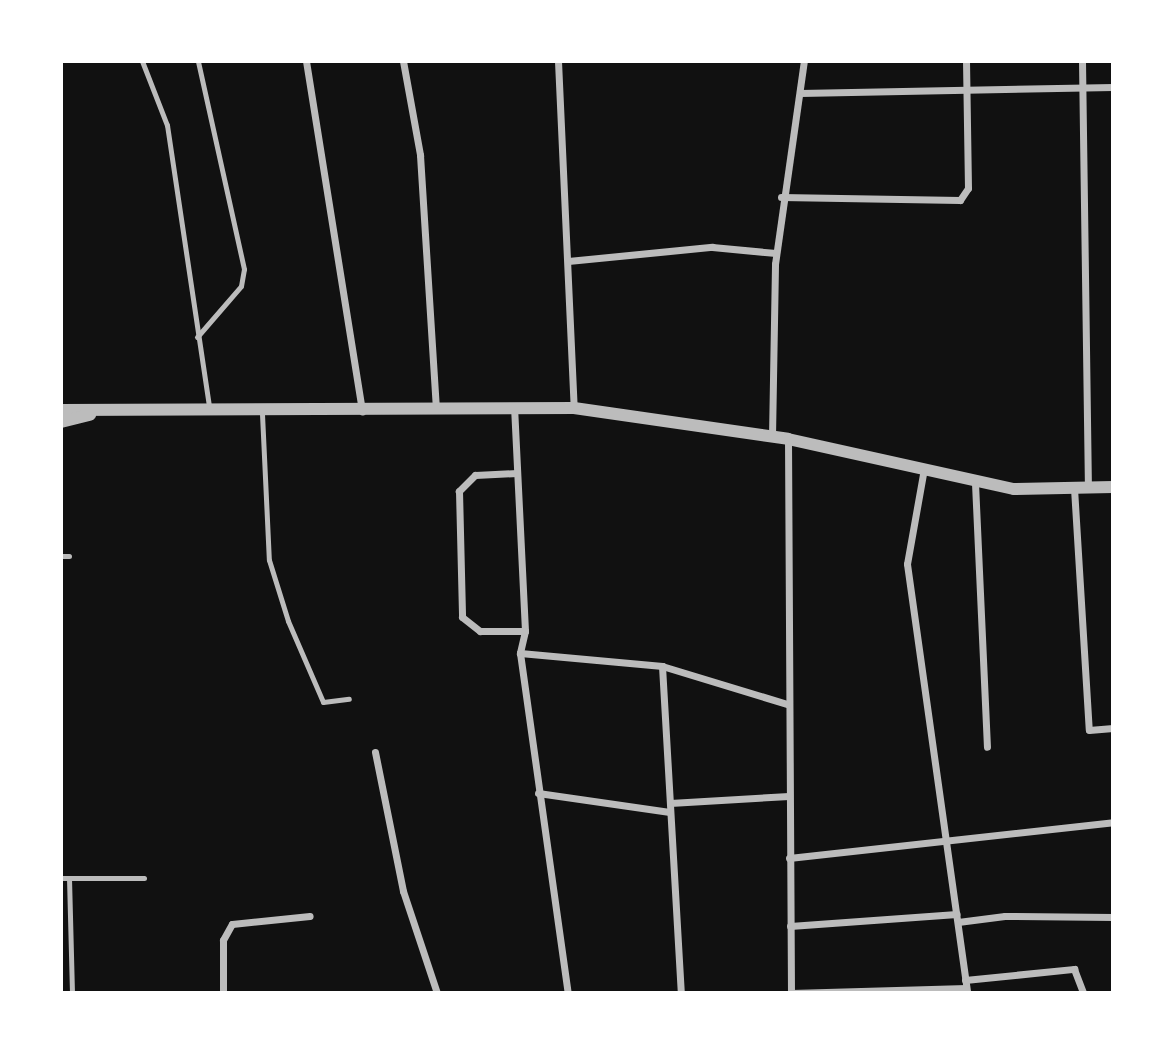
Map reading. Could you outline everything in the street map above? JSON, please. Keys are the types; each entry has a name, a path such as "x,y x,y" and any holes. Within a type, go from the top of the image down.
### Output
{"street":[{"path":"306,61 362,412"},
{"path":"403,61 420,155 436,409"},
{"path":"558,61 574,408"},
{"path":"772,436 776,253 781,197 804,61"},
{"path":"781,197 960,200 968,188 966,61"},
{"path":"1082,61 1080,86 1088,488"},
{"path":"800,93 1113,87"},
{"path":"568,261 712,247 776,253"},
{"path":"514,406 526,631 520,653 568,993"},
{"path":"61,410 101,413 262,414 514,406 574,408 772,436 923,474 975,483 1074,488 1113,487"},
{"path":"61,422 101,413"},
{"path":"788,439 787,704 791,993 966,987 1074,969 1083,993"},
{"path":"517,473 475,475 459,491 461,617 480,631 526,631"},
{"path":"923,474 907,564 948,842 966,987"},
{"path":"975,483 987,747"},
{"path":"1074,488 1089,730 1113,728"},
{"path":"520,653 662,666 787,704"},
{"path":"662,666 681,993"},
{"path":"375,752 403,891 438,993"},
{"path":"538,793 670,812"},
{"path":"670,803 789,796"},
{"path":"789,858 1113,822"},
{"path":"223,993 223,940 232,924 310,916"},
{"path":"790,926 1005,916 1113,917"}],"lane":[{"path":"142,61 167,125 210,414"},
{"path":"197,338 241,286 244,269 198,61"},
{"path":"262,414 269,560 284,609 323,702 349,699"},
{"path":"61,556 69,556"},
{"path":"61,878 144,878"},
{"path":"69,878 72,993"}]}
